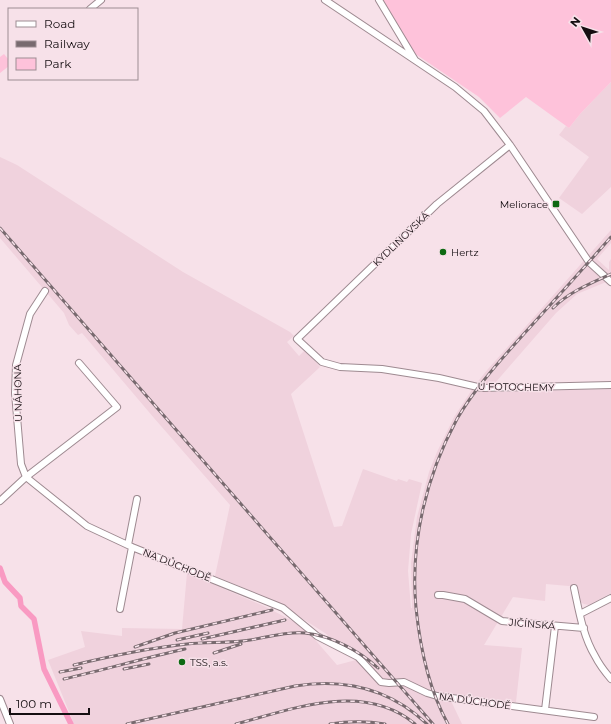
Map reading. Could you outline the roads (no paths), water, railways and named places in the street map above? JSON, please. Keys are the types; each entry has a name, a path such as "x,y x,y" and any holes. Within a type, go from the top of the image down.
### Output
{"street":[{"path":"91,8 101,0"},
{"path":"325,0 455,87 474,103 492,121 510,145 589,262 611,282"},
{"path":"379,0 416,61"},
{"name":"KYDLINOVSKÁ","path":"297,339 437,204 510,145"},
{"name":"U NÁHONA","path":"26,477 21,464 15,393 16,365 30,314 45,291"},
{"name":"U FOTOCHEMY","path":"297,339 326,364 351,368 382,369 439,378 482,388 611,386"},
{"path":"0,501 26,477 117,407 79,363"},
{"name":"NA DŮCHODĚ","path":"26,477 88,526 130,546 283,608 317,636 358,657 383,682 404,682 437,696 594,716"},
{"path":"130,546 137,499"},
{"name":"NA DŮCHODĚ","path":"120,609 130,546"},
{"path":"574,588 584,628 595,657 611,679"},
{"name":"JIČÍNSKÁ","path":"438,595 464,599 502,621 584,628"},
{"path":"580,614 611,598"},
{"path":"544,710 554,626"},
{"path":"0,699 10,724"}],"waterway":[{"path":"0,568 5,582 20,598 21,606 34,619 44,669 71,724"}],"railway":[{"path":"0,228 433,724"},
{"path":"448,724 441,711 426,668 416,608 415,584 418,535 429,487 437,463 457,419 488,376 611,237"},
{"path":"553,308 566,297 588,284 611,274"},
{"path":"135,647 175,633 272,610"},
{"path":"202,639 285,620"},
{"path":"177,640 208,633"},
{"path":"74,665 116,655 194,643 242,641 281,634 305,633 325,637 344,645 362,655 378,668"},
{"path":"214,653 241,644"},
{"path":"64,679 185,649"},
{"path":"124,669 149,664"},
{"path":"60,672 81,668"},
{"path":"127,724 295,686 314,684 349,685 382,694 398,702 427,724"},
{"path":"236,724 304,706 327,702 351,701 373,704 395,711 415,724"},
{"path":"330,724 344,722 371,722 385,724"}],"place":[{"name":"Meliorace","path":"556,204"},
{"name":"Hertz","path":"443,252"},
{"name":"TSS, a.s.","path":"182,662"}]}
